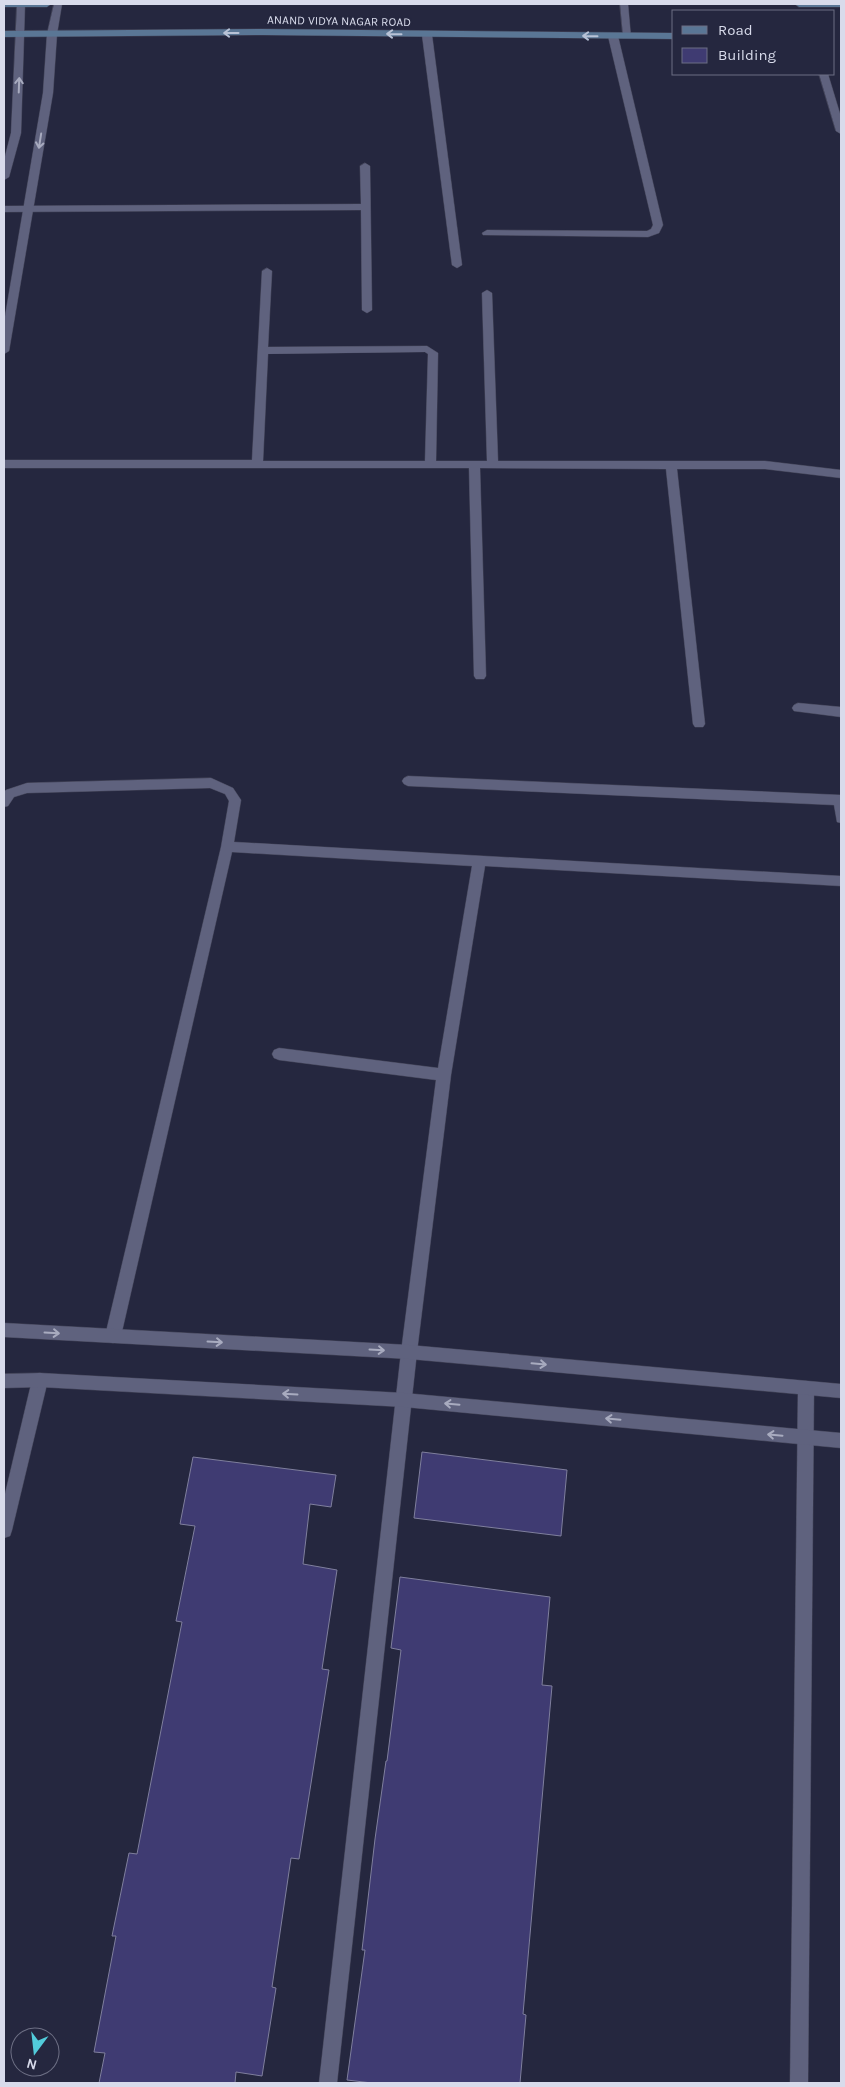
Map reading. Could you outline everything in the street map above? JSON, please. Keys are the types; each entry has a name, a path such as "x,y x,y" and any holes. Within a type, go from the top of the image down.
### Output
{"main road":[{"path":"4,4 17,4"},
{"path":"22,4 47,4"},
{"path":"799,4 841,4"},
{"name":"ANAND VIDYA NAGAR ROAD","path":"4,34 263,32 672,36"}],"street":[{"path":"4,177 16,133 22,4"},
{"path":"4,351 48,93 52,34 58,4"},
{"path":"624,4 628,36"},
{"path":"427,35 457,265"},
{"path":"487,233 648,234 655,231 658,225 613,36"},
{"path":"823,75 841,131"},
{"path":"365,166 367,310"},
{"path":"4,209 366,207"},
{"path":"256,464 267,271"},
{"path":"487,293 493,465"},
{"path":"263,351 427,348 433,353 430,465"},
{"path":"4,464 765,465 841,474"},
{"path":"474,465 480,676"},
{"path":"671,466 699,724"},
{"path":"798,708 841,712"},
{"path":"408,781 841,800 841,818"},
{"path":"4,802 10,793 27,788 211,783 229,791 235,800 227,847 113,1336"},
{"path":"227,847 841,881"},
{"path":"328,2083 409,1352 444,1074 479,861"},
{"path":"279,1054 444,1074"},
{"path":"4,1330 409,1352 841,1391"},
{"path":"4,1530 40,1380"},
{"path":"4,1381 40,1380 404,1400 841,1440"},
{"path":"799,2083 806,1388"}],"building":[{"path":"422,1452 567,1470 561,1536 414,1518"},
{"path":"193,1457 336,1475 331,1507 310,1504 303,1564 337,1570 322,1669 329,1670 299,1859 291,1858 272,1987 276,1988 262,2076 236,2072 235,2083 99,2083 105,2053 94,2052 116,1936 112,1936 129,1853 137,1854 182,1622 176,1621 195,1526 180,1524"},
{"path":"400,1577 550,1597 542,1685 552,1686 523,2014 526,2015 520,2083 372,2083 347,2080 365,1950 362,1950 375,1839 401,1650 391,1648"}]}
